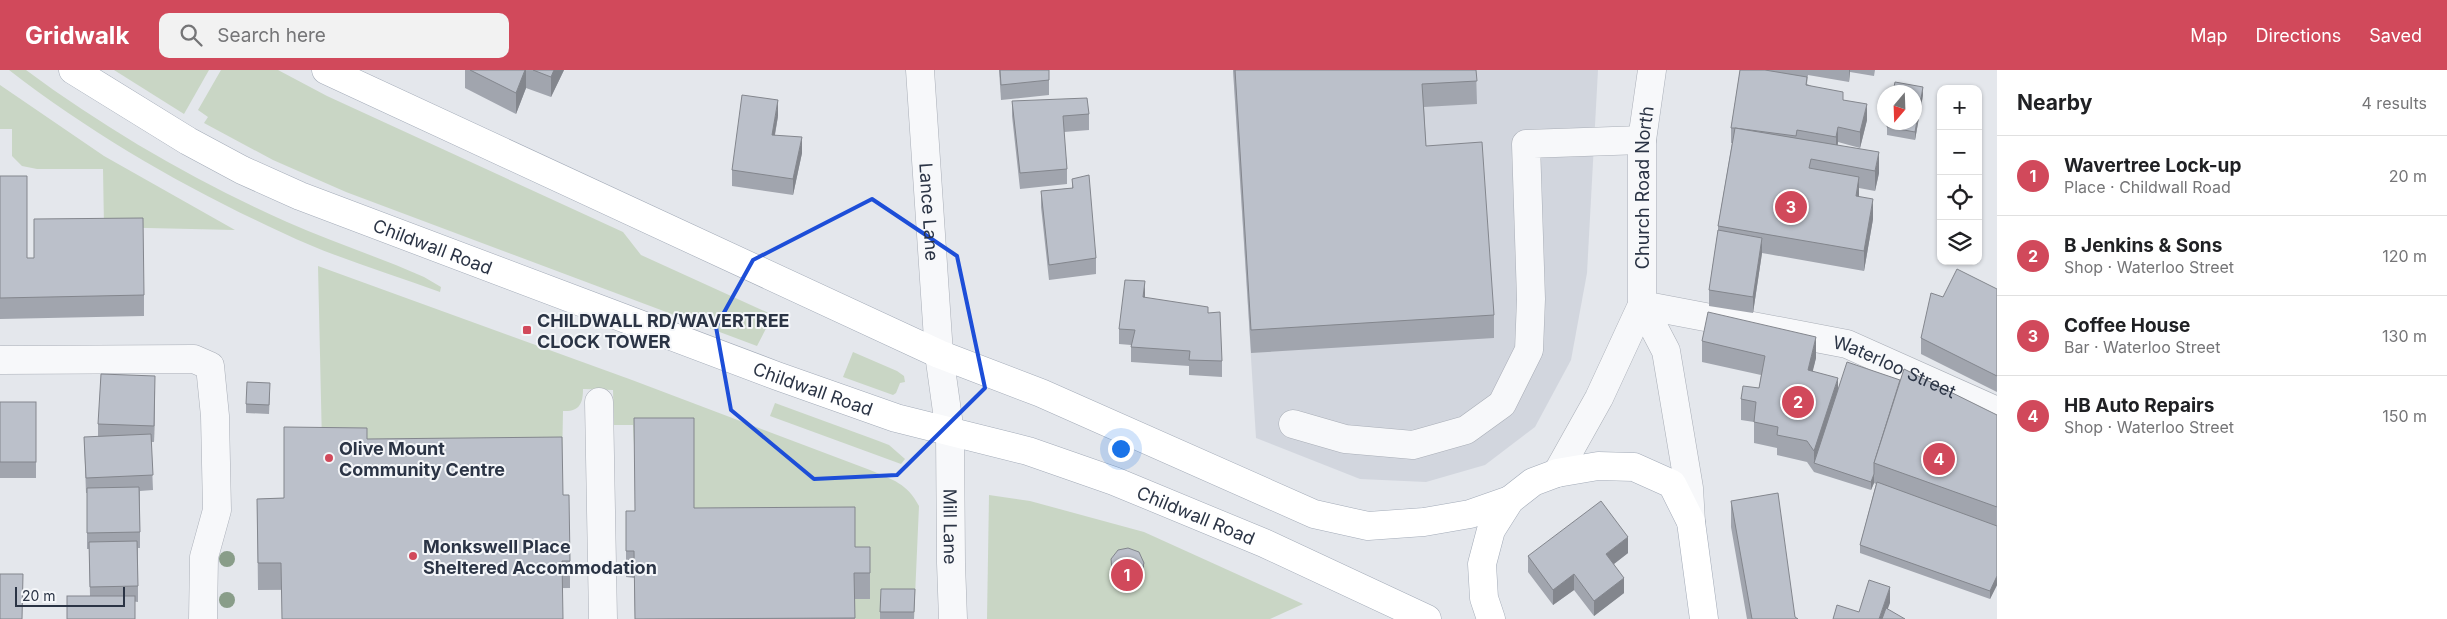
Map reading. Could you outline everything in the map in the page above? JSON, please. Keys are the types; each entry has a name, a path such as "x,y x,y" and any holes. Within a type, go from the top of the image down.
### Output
{"main road":[{"name":"Childwall Road","path":"73,70 188,141 242,170 300,196 777,376 896,418 1028,451 1114,481 1272,547 1428,619"},
{"path":"326,70 939,354 1041,393 1314,514 1368,526 1424,522 1470,514 1510,500 1533,482 1557,473 1598,466 1634,467 1672,484 1691,522 1705,618"},
{"path":"1491,619 1484,598 1482,564 1491,530 1510,500"}],"street":[{"name":"Lance Lane","path":"920,70 939,354 950,433"},
{"name":"Church Road North","path":"1557,473 1599,398 1642,305 1642,140 1652,70"},
{"path":"1293,424 1345,439 1413,444 1466,430 1502,404 1529,350 1531,299 1526,144 1642,140"},
{"name":"Church Road North","path":"1642,305 1666,351 1689,488 1691,522"},
{"name":"Waterloo Street","path":"1642,305 1847,344 1997,411"},
{"path":"0,360 194,359 210,366 215,416 217,510 204,557 203,619"},
{"path":"599,402 603,619"},
{"name":"Mill Lane","path":"950,433 953,619"}],"highlighted area":[{"path":"872,199 957,256 985,388 897,475 814,479 731,410 716,327 753,260"}],"shaded area":[{"path":"1233,70 1598,70 1587,273 1571,360 1535,427 1485,465 1426,482 1360,479 1256,438"}],"green space":[{"path":"9,70 26,70 120,134 185,172 304,229 424,277 441,287 440,292 321,250 212,198 107,139"},
{"path":"114,70 209,70 184,114"},
{"path":"221,70 278,70 327,96 623,232 641,255 773,315 757,346 346,192 273,160 204,123 208,117 198,110"},
{"path":"0,85 104,156 235,230 104,227 103,169 37,169 22,166 12,156 12,129 0,129"},
{"path":"318,266 632,380 870,470 899,483 910,492 919,506 914,619 855,619 694,534 634,444 633,425 614,425 613,390 583,389 579,406 573,410 563,411 562,464 322,444"},
{"path":"853,352 897,371 904,376 905,382 900,383 896,393 893,395 843,377"},
{"path":"775,403 889,445 905,459 901,464 770,416"},
{"path":"989,495 1030,501 1144,532 1303,604 1270,619 987,619"}],"building":[{"path":"470,70 525,70 516,93"},
{"path":"533,70 554,70 551,77"},
{"path":"1000,70 1049,70 1049,80 1001,85"},
{"path":"1235,70 1476,70 1477,81 1422,84 1426,146 1482,142 1494,315 1251,330"},
{"path":"1740,70 1765,70 1807,77 1806,85 1843,92 1843,100 1867,104 1860,132 1838,127 1836,137 1797,130 1796,136 1731,128"},
{"path":"1895,82 1912,85 1894,85"},
{"path":"742,95 778,100 772,135 802,137 793,179 732,170"},
{"path":"1087,98 1089,114 1063,116 1067,169 1020,173 1012,101"},
{"path":"1735,128 1879,152 1875,171 1811,159 1809,168 1859,177 1856,196 1873,199 1864,251 1718,226"},
{"path":"1089,175 1096,258 1049,265 1041,191 1073,188 1072,179"},
{"path":"0,176 27,176 27,258 34,258 34,219 143,218 144,295 0,298"},
{"path":"1718,230 1762,238 1753,297 1709,290"},
{"path":"1957,269 1997,289 1997,376 1921,338 1931,293 1943,297"},
{"path":"1125,280 1145,281 1143,297 1208,307 1208,313 1220,312 1222,361 1189,360 1190,351 1131,347 1135,330 1119,329"},
{"path":"1708,312 1816,337 1808,370 1838,378 1814,451 1807,441 1777,435 1778,427 1754,422 1756,402 1741,399 1743,386 1759,388 1765,356 1702,341"},
{"path":"1847,362 1900,380 1874,463 1874,474 1871,482 1814,463"},
{"path":"1904,369 1997,415 1997,507 1874,463"},
{"path":"101,374 155,376 154,426 98,424"},
{"path":"247,382 270,383 269,405 246,404"},
{"path":"0,402 36,402 36,462 0,462"},
{"name":"Monkswell Place Sheltered Accommodation","path":"634,418 694,418 694,508 855,507 855,547 870,547 870,573 854,573 855,618 635,619 634,551 626,551 626,511 635,511"},
{"name":"Monkswell Place Sheltered Accommodation","path":"284,427 367,428 367,439 562,437 563,495 569,495 570,561 562,561 563,619 282,619 281,563 258,563 257,499 284,498"},
{"path":"151,434 153,475 86,478 84,437"},
{"path":"1877,482 1997,526 1997,576 1990,591 1860,545"},
{"path":"139,487 140,532 87,533 87,488"},
{"path":"1778,493 1795,617 1798,619 1752,619 1731,501"},
{"path":"1601,501 1628,537 1606,554 1624,578 1594,601 1574,574 1553,590 1528,556"},
{"path":"137,541 138,586 90,587 89,542"},
{"path":"1128,548 1139,552 1144,563 1141,573 1132,579 1120,579 1112,571 1111,559 1118,550"},
{"path":"0,574 23,574 22,619 0,619"},
{"path":"1869,580 1890,587 1879,619 1833,619 1837,605 1859,612"},
{"path":"881,589 915,589 914,612 880,612"},
{"path":"67,596 135,596 135,619 67,619"},
{"path":"1886,608 1905,619 1882,619"}],"place":[{"name":"Coffee House","path":"1791,207"},
{"name":"CHILDWALL RD/WAVERTREE CLOCK TOWER","path":"527,330"},
{"name":"B Jenkins & Sons","path":"1798,402"},
{"name":"Olive Mount Community Centre","path":"329,458"},
{"name":"HB Auto Repairs","path":"1939,459"},
{"name":"Monkswell Place Sheltered Accommodation","path":"413,556"},
{"name":"Wavertree Lock-up","path":"1127,575"}]}
